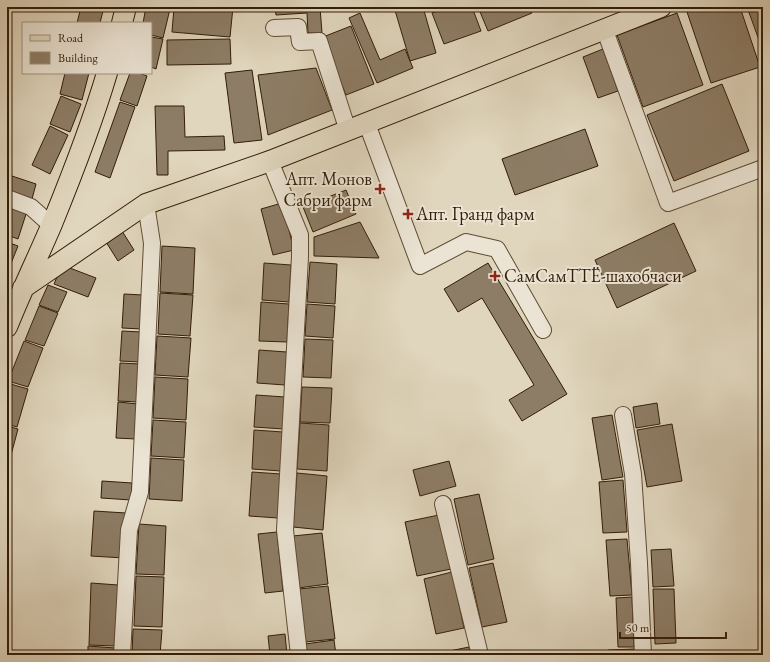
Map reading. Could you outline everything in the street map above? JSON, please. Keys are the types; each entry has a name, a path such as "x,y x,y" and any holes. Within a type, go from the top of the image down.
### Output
{"main road":[{"path":"122,22 126,7"},
{"path":"23,288 146,204 270,161 367,124 604,28 661,7"},
{"path":"7,327 51,225 95,114 107,74"}],"street":[{"path":"274,28 298,27 300,42 319,41 348,131"},
{"path":"604,28 668,203 763,168"},
{"path":"367,124 420,266 466,242 497,249 543,330"},
{"path":"270,161 300,235 300,272 285,530 298,655"},
{"path":"7,198 30,207 51,225"},
{"path":"122,655 129,530 140,492 152,243 146,204"},
{"path":"623,415 633,474 643,655"},
{"path":"443,504 480,655"}],"building":[{"path":"81,7 104,7 100,22 77,22"},
{"path":"146,7 170,9 163,38 152,35 152,22 143,22"},
{"path":"174,7 233,7 230,37 172,32"},
{"path":"275,7 320,7 322,33 308,33 307,13 276,15"},
{"path":"394,7 423,7 436,53 410,61"},
{"path":"448,7 472,7 481,31 444,44 432,13"},
{"path":"478,7 529,7 532,13 488,31"},
{"path":"693,7 740,7 760,67 711,83 686,9"},
{"path":"747,7 763,7 763,51"},
{"path":"360,13 380,60 405,49 413,68 377,83 349,18"},
{"path":"677,13 703,85 643,107 617,35"},
{"path":"351,26 374,84 346,95 323,37"},
{"path":"152,37 163,39 156,69 152,67"},
{"path":"230,39 231,64 167,65 167,40"},
{"path":"603,49 618,91 598,98 583,57"},
{"path":"316,68 332,110 268,135 258,75"},
{"path":"252,70 262,140 234,143 225,73"},
{"path":"65,74 89,74 82,100 60,94"},
{"path":"130,74 142,74 147,76 137,106 120,100"},
{"path":"722,84 749,151 674,181 647,115"},
{"path":"61,96 81,104 70,132 50,124"},
{"path":"120,102 135,107 110,178 95,172"},
{"path":"155,106 184,106 185,137 224,136 225,150 168,151 168,175 157,175"},
{"path":"50,126 68,135 50,174 32,165"},
{"path":"585,129 598,166 515,195 502,159"},
{"path":"12,176 36,184 32,199 7,191"},
{"path":"346,190 356,214 313,232 303,207"},
{"path":"282,203 294,250 273,255 261,209"},
{"path":"7,204 27,211 18,239 7,235"},
{"path":"360,222 379,258 314,256 314,237"},
{"path":"674,223 696,271 617,308 595,260"},
{"path":"122,231 134,250 118,261 106,242"},
{"path":"7,242 18,246 10,266 7,265"},
{"path":"162,246 195,248 193,294 160,292"},
{"path":"310,262 337,264 335,304 307,302"},
{"path":"264,263 291,265 289,302 262,300"},
{"path":"488,263 567,394 522,421 509,400 534,385 482,298 458,312 444,289"},
{"path":"62,265 96,278 88,297 54,284"},
{"path":"48,285 67,292 58,312 39,305"},
{"path":"160,293 193,295 190,336 158,334"},
{"path":"124,294 143,295 142,329 122,328"},
{"path":"261,302 289,304 287,342 259,341"},
{"path":"307,304 335,306 333,338 305,336"},
{"path":"39,306 58,313 44,346 25,340"},
{"path":"122,331 141,332 140,362 120,361"},
{"path":"157,336 191,338 188,377 155,375"},
{"path":"305,339 333,340 331,378 303,377"},
{"path":"24,341 43,348 28,387 8,381"},
{"path":"259,350 287,352 285,385 257,383"},
{"path":"120,363 140,364 138,402 118,401"},
{"path":"155,377 188,379 186,420 153,418"},
{"path":"7,383 28,389 17,427 7,424"},
{"path":"302,387 332,388 330,423 300,422"},
{"path":"256,395 285,397 284,429 254,427"},
{"path":"118,402 138,404 136,439 116,438"},
{"path":"657,403 660,424 636,428 633,407"},
{"path":"612,415 623,477 602,480 592,418"},
{"path":"153,420 186,422 184,458 151,456"},
{"path":"300,423 329,425 327,471 297,469"},
{"path":"672,424 682,481 647,487 637,430"},
{"path":"7,426 18,429 7,470"},
{"path":"254,430 283,432 281,471 252,469"},
{"path":"151,458 184,460 182,501 149,499"},
{"path":"449,461 456,486 420,496 413,470"},
{"path":"252,472 281,474 278,518 249,516"},
{"path":"297,473 327,476 323,530 293,527"},
{"path":"623,480 627,532 603,533 599,482"},
{"path":"102,481 132,483 131,500 101,498"},
{"path":"479,494 494,559 468,565 454,499"},
{"path":"94,511 126,513 124,558 91,556"},
{"path":"439,515 451,569 417,576 405,522"},
{"path":"139,524 166,526 164,575 136,574"},
{"path":"277,532 283,591 265,593 258,534"},
{"path":"322,533 328,584 298,588 293,536"},
{"path":"627,539 632,595 610,596 606,540"},
{"path":"671,549 674,586 653,587 651,550"},
{"path":"493,563 507,622 482,627 469,568"},
{"path":"452,572 464,628 436,634 424,579"},
{"path":"136,576 164,577 162,627 134,626"},
{"path":"91,583 118,585 115,646 89,645"},
{"path":"328,586 335,639 305,642 299,589"},
{"path":"653,589 674,589 676,643 655,644"},
{"path":"632,597 634,647 618,647 616,598"},
{"path":"133,629 162,630 160,655 132,655"},
{"path":"285,634 287,655 270,655 268,636"},
{"path":"334,640 336,655 306,655 305,644"},
{"path":"88,646 115,648 115,655 88,655"},
{"path":"469,647 470,655 430,655"},
{"path":"634,649 634,655 609,655 608,650"}],"place":[{"name":"Апт. Монов Сабри фарм","path":"380,189"},
{"name":"Апт. Гранд фарм","path":"408,214"},
{"name":"СамСамТТЁ-шахобчаси","path":"495,276"}]}
